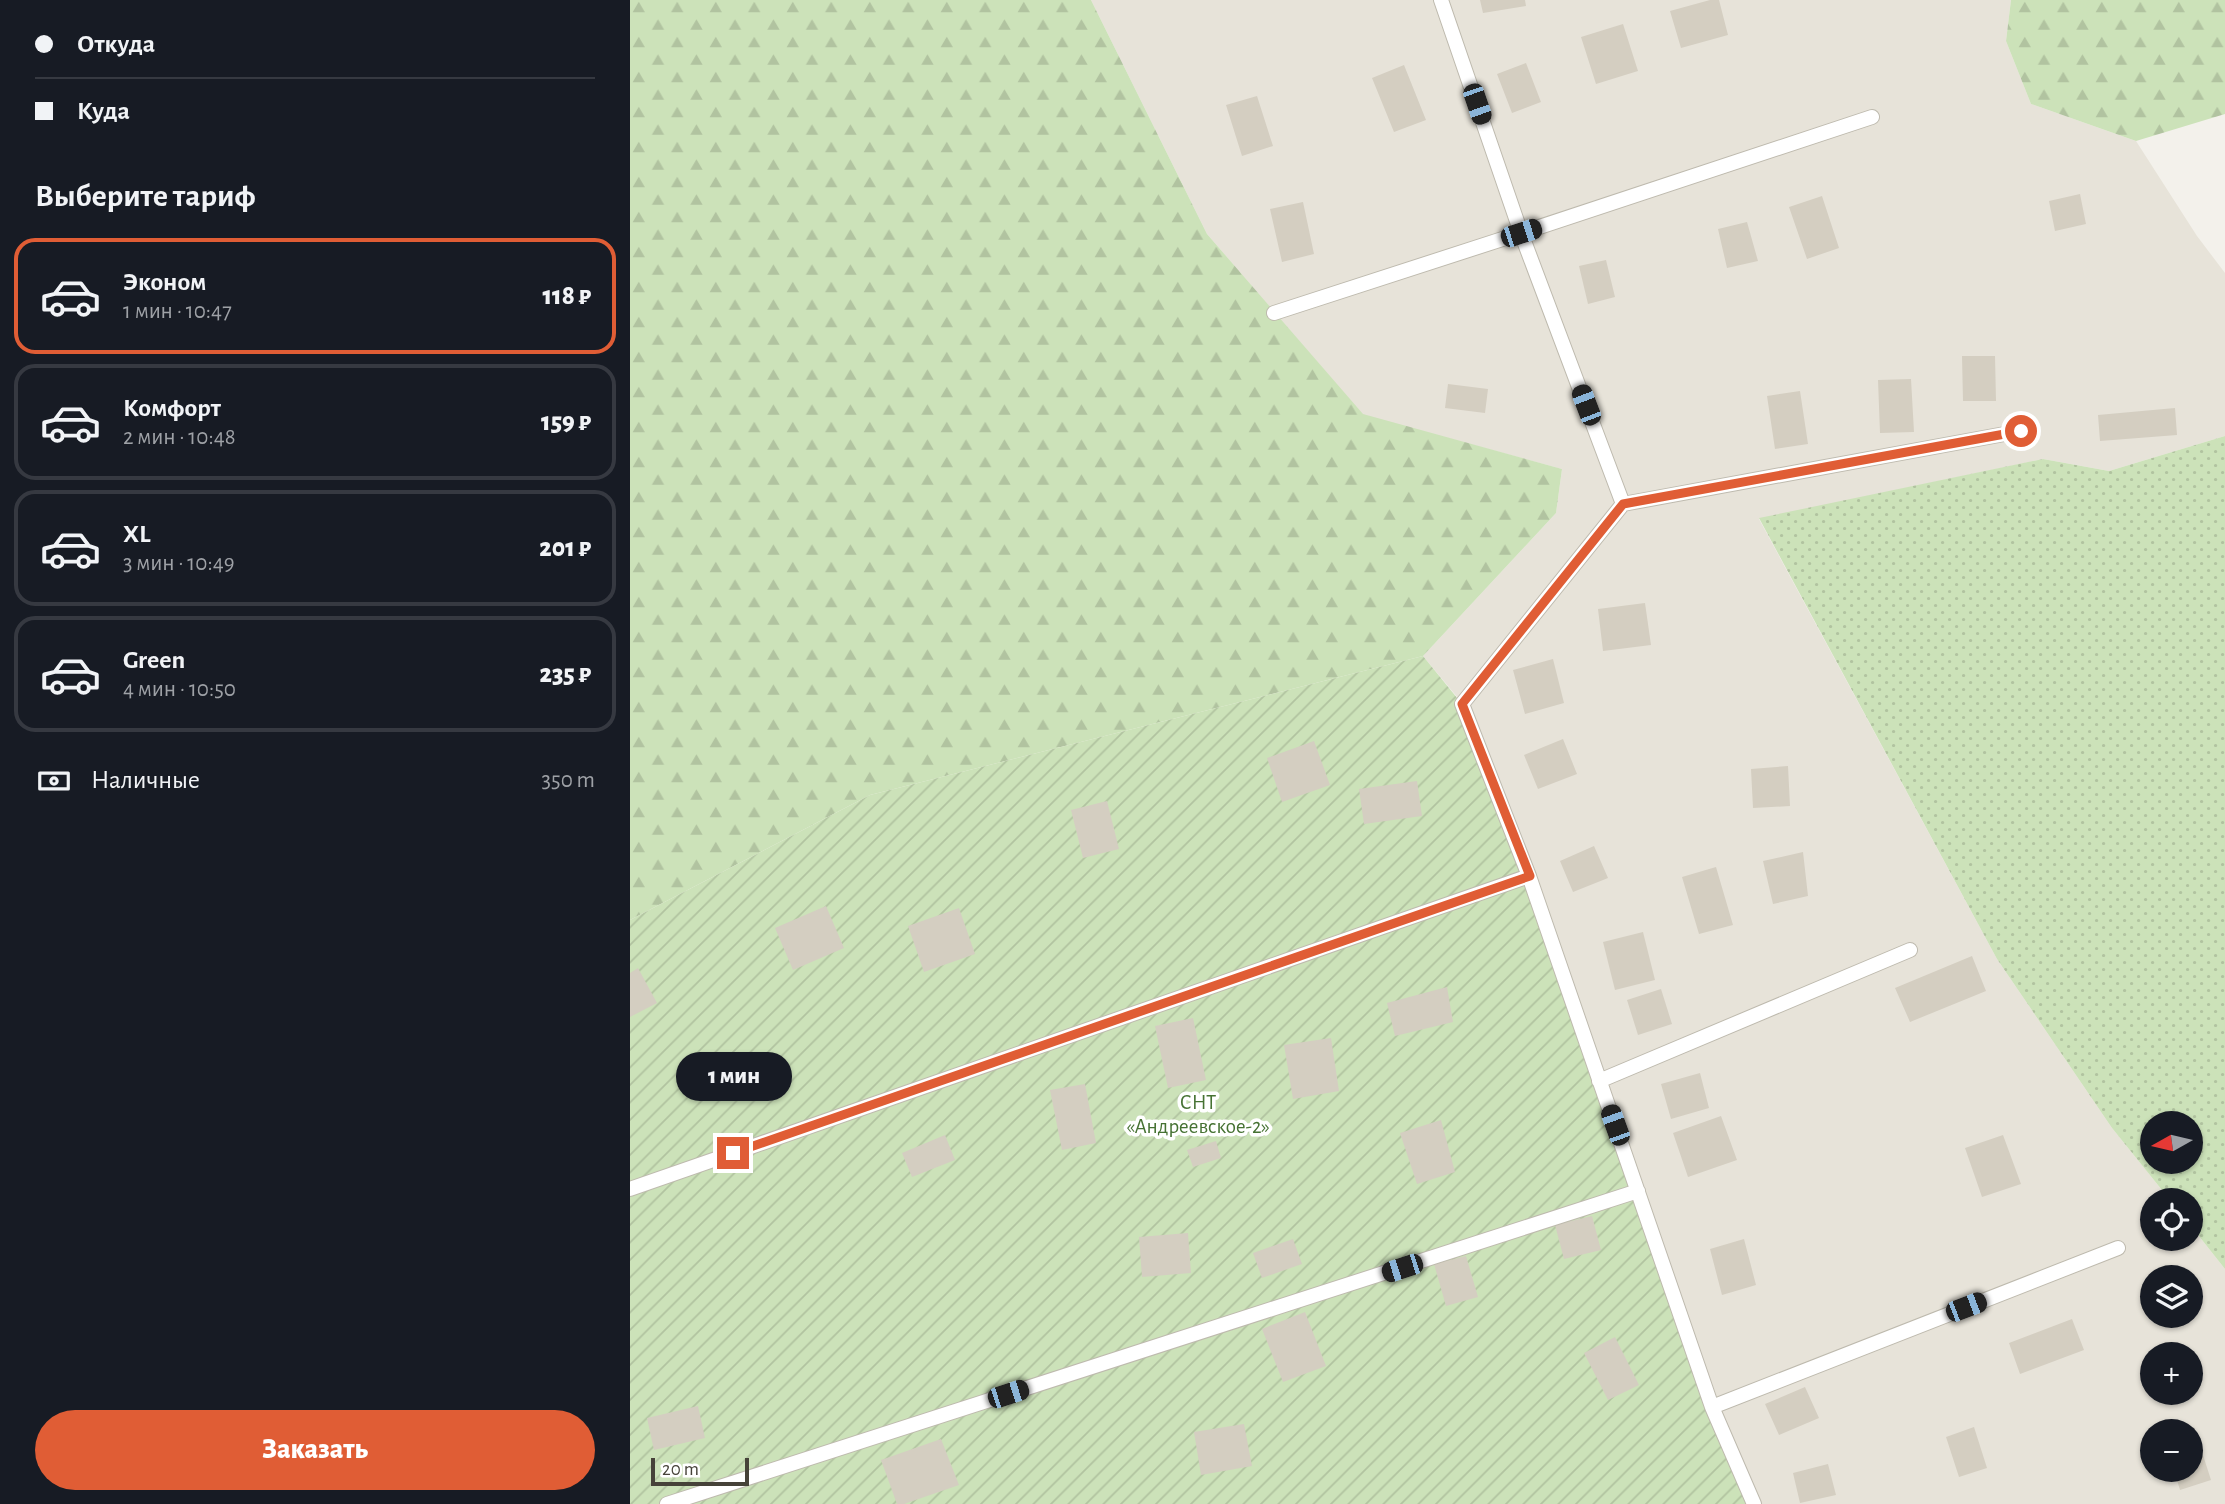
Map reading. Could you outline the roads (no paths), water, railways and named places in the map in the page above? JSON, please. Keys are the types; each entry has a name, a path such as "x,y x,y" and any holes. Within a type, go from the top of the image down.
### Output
{"lane":[{"path":"1441,0 1521,233 1623,504"},
{"path":"1274,313 1872,117"},
{"path":"1749,1503 1712,1407 1530,876 1462,704 1623,504 2021,431"},
{"path":"630,1189 1530,876"},
{"path":"1599,1081 1910,950"},
{"path":"667,1504 1639,1191"},
{"path":"1712,1407 2118,1248"}],"park label":[{"name":"СНТ «Андреевское-2»","path":"1198,1114"}]}
